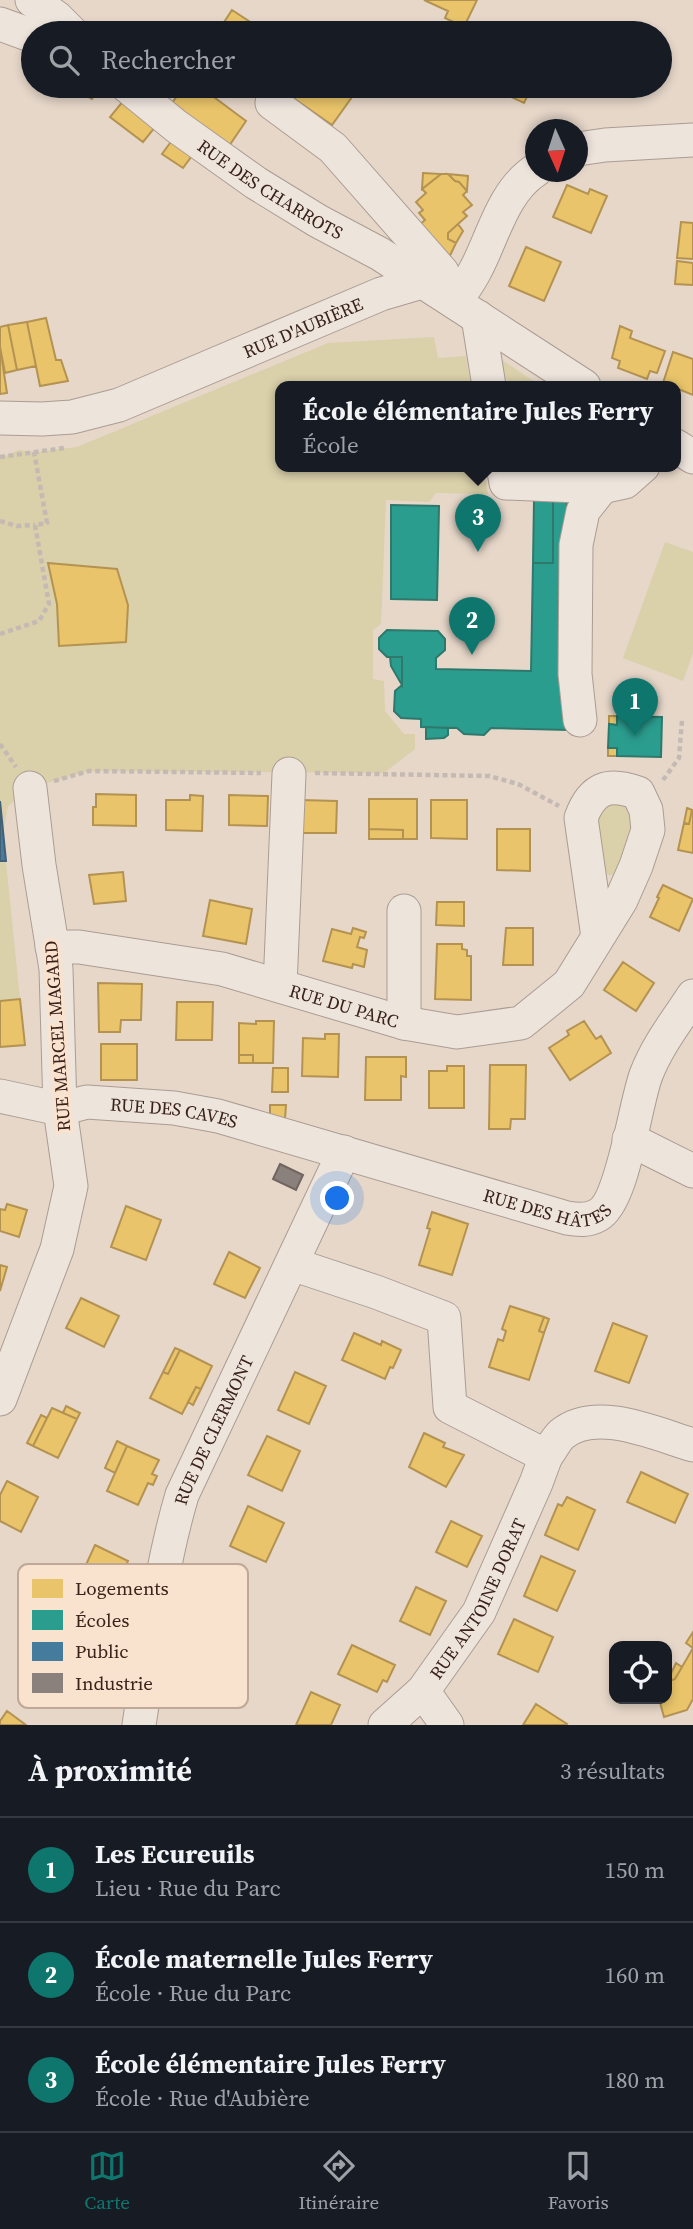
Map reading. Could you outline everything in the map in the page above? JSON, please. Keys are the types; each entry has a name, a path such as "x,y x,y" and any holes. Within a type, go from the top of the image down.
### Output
{"street":[{"path":"32,0 60,21"},
{"path":"0,24 21,32"},
{"name":"RUE DES CHARROTS","path":"142,98 256,183 318,221 380,254 448,298"},
{"path":"272,103 333,148 442,271 448,298 487,381"},
{"path":"588,148 693,141"},
{"path":"448,298 475,271 510,198 525,176"},
{"name":"RUE D'AUBIÈRE","path":"0,418 72,417 118,405 381,294 448,298"},
{"path":"448,298 576,381"},
{"path":"504,472 506,483 592,477 625,482 636,472"},
{"path":"580,720 575,674 576,545 592,477"},
{"path":"280,986 289,774"},
{"path":"598,937 581,818 587,800 604,789 622,787 638,793 644,806"},
{"name":"RUE MARCEL MAGARD","path":"0,1399 57,1249 71,1186 60,1109 56,969 38,865 30,788"},
{"name":"RUE DU PARC","path":"52,947 79,947 222,969 404,1023 457,1032 521,1023 569,984 621,900 648,830 644,806"},
{"path":"404,911 404,1023"},
{"name":"RUE DES HÂTES","path":"344,1152 567,1218 582,1220 600,1215 614,1195 645,1076 658,1050 693,996"},
{"name":"RUE DES CAVES","path":"0,1096 60,1109 86,1102 174,1108 218,1116 344,1152"},
{"path":"629,1139 693,1171"},
{"name":"RUE DE CLERMONT","path":"164,1564 182,1495 344,1152"},
{"path":"292,1264 444,1318 450,1407 546,1456 562,1434 589,1422 618,1422 693,1445"},
{"name":"RUE ANTOINE DORAT","path":"385,1725 423,1691 479,1612 546,1456"},
{"path":"423,1691 447,1725"}],"path":[{"path":"0,521 17,526 47,523 34,452"},
{"path":"0,634 40,621 49,604 35,525"},
{"path":"644,806 679,758 682,720"}],"shaded area":[{"path":"434,337 438,358 466,356 470,381 275,381 275,472 485,472 488,494 436,493 429,502 386,500 381,624 373,630 373,679 384,681 385,711 404,734 415,734 415,749 384,773 89,771 30,788 8,806 3,833 20,999 0,1001 0,458 19,450 34,452 77,447 328,343"},
{"path":"502,360 534,381 509,381 506,379"},
{"path":"665,542 693,552 693,653 683,681 623,658"},
{"path":"623,799 637,820 615,875 608,875 599,851 597,815 599,807"}],"building: Logements":[{"path":"424,0 477,0 467,21 451,21 445,18 448,11"},
{"path":"232,10 249,21 225,21"},
{"path":"176,98 215,98 246,121 229,146 172,103"},
{"path":"293,98 351,98 332,125"},
{"path":"514,98 526,98 524,103"},
{"path":"124,100 156,126 143,142 110,117"},
{"path":"173,139 194,153 183,168 162,154"},
{"path":"423,173 441,174 422,189"},
{"path":"441,174 448,174 459,182 467,191 463,195 472,205 463,212 467,216 448,233 448,239 456,243 446,264 415,229 425,220 419,213 423,210 416,202 426,193 422,189"},
{"path":"448,174 468,176 467,191 459,182"},
{"path":"567,185 588,194 590,189 607,196 591,233 553,217"},
{"path":"681,222 693,223 693,259 677,258"},
{"path":"458,224 463,231 456,243 448,239 448,233"},
{"path":"526,247 561,262 544,301 509,286"},
{"path":"677,261 693,263 693,285 675,284"},
{"path":"46,318 56,360 61,360 68,381 40,386 27,322"},
{"path":"27,322 36,366 17,370 8,325"},
{"path":"8,325 17,370 5,373 0,347 0,327"},
{"path":"620,326 632,331 630,338 665,351 657,373 650,371 647,379 618,368 620,361 612,358"},
{"path":"0,347 7,393 0,394"},
{"path":"673,352 693,359 693,395 681,390 681,381 664,381"},
{"path":"48,563 117,569 128,605 126,642 59,646 57,604"},
{"path":"609,716 617,716 617,725 609,724"},
{"path":"608,748 617,748 617,756 608,756"},
{"path":"96,794 136,795 136,826 93,825"},
{"path":"190,795 203,796 202,831 166,830 166,800 190,800"},
{"path":"229,795 268,796 267,826 229,825"},
{"path":"369,799 417,799 417,839 403,839 403,830 369,829"},
{"path":"301,800 337,801 336,833 300,833"},
{"path":"431,800 467,800 467,839 431,838"},
{"path":"687,808 692,810 689,824 684,823"},
{"path":"692,810 693,853 678,850 684,823 689,824"},
{"path":"369,829 403,830 403,839 369,839"},
{"path":"497,829 530,829 530,871 497,870"},
{"path":"123,872 126,901 94,904 89,875"},
{"path":"663,885 693,899 679,931 650,917"},
{"path":"210,900 252,909 246,944 203,936"},
{"path":"437,902 464,902 464,926 436,925"},
{"path":"353,928 366,932 364,938 360,937 357,947 367,950 364,967 353,964 352,968 323,961 332,929 351,934"},
{"path":"506,928 533,928 533,965 503,965"},
{"path":"437,944 462,944 462,949 467,950 467,956 471,956 471,1000 435,999"},
{"path":"623,962 654,983 636,1011 604,990"},
{"path":"98,983 142,984 141,1020 121,1020 120,1032 99,1032"},
{"path":"20,999 25,1045 0,1047 0,1001"},
{"path":"177,1002 213,1002 212,1040 176,1040"},
{"path":"256,1021 274,1021 273,1063 253,1063 253,1055 239,1055 239,1023 256,1024"},
{"path":"584,1021 596,1039 601,1036 611,1053 570,1080 549,1048 569,1035 567,1031"},
{"path":"325,1034 339,1034 338,1077 302,1076 303,1038 325,1039"},
{"path":"101,1044 137,1044 137,1080 101,1080"},
{"path":"239,1055 253,1055 253,1063 239,1063"},
{"path":"366,1057 406,1057 406,1077 401,1076 401,1100 365,1100"},
{"path":"490,1065 526,1065 525,1119 511,1119 510,1129 489,1129"},
{"path":"447,1066 464,1066 464,1108 429,1108 429,1071 447,1071"},
{"path":"273,1068 288,1068 288,1092 272,1092"},
{"path":"270,1105 286,1105 285,1119 270,1119"},
{"path":"7,1204 27,1210 19,1237 0,1231 0,1209 5,1210"},
{"path":"126,1206 161,1220 146,1260 111,1247"},
{"path":"432,1212 468,1224 452,1275 419,1265 430,1229 427,1228"},
{"path":"229,1252 260,1268 245,1298 214,1284"},
{"path":"0,1265 7,1267 0,1291"},
{"path":"81,1298 119,1316 104,1347 66,1328"},
{"path":"510,1306 544,1317 539,1331 544,1333 529,1380 489,1367 498,1339 503,1341 506,1331 502,1329"},
{"path":"544,1317 549,1319 544,1333 539,1331"},
{"path":"613,1323 647,1336 629,1383 595,1371"},
{"path":"354,1333 381,1345 382,1341 401,1350 385,1379 342,1360"},
{"path":"175,1348 180,1350 168,1374 163,1372"},
{"path":"180,1350 212,1366 201,1389 196,1387 182,1414 150,1398 163,1372 168,1374"},
{"path":"295,1372 326,1386 309,1424 278,1410"},
{"path":"196,1387 201,1389 193,1405 188,1402"},
{"path":"66,1406 80,1413 77,1419 63,1413"},
{"path":"52,1408 77,1419 58,1458 33,1446"},
{"path":"41,1415 47,1418 33,1446 27,1443"},
{"path":"424,1433 445,1443 443,1447 464,1455 446,1487 409,1467"},
{"path":"267,1436 300,1451 282,1491 248,1475"},
{"path":"117,1441 127,1446 115,1473 105,1468"},
{"path":"127,1446 159,1460 152,1474 157,1476 153,1485 148,1483 138,1505 107,1491"},
{"path":"641,1472 688,1494 675,1523 627,1502"},
{"path":"7,1481 38,1497 21,1532 0,1521 0,1495"},
{"path":"567,1497 595,1510 578,1550 545,1535 558,1504 562,1506"},
{"path":"248,1506 284,1523 266,1562 230,1546"},
{"path":"451,1521 482,1536 467,1567 436,1552"},
{"path":"95,1545 128,1561 127,1564 86,1564"},
{"path":"541,1556 575,1571 557,1611 524,1596"},
{"path":"416,1587 446,1601 430,1635 400,1621"},
{"path":"514,1619 553,1637 538,1672 498,1654"},
{"path":"693,1632 693,1648 686,1643"},
{"path":"352,1645 395,1665 387,1682 383,1680 377,1692 338,1674"},
{"path":"693,1648 693,1699 687,1710 664,1717 660,1704 672,1704 672,1680"},
{"path":"676,1663 682,1667 672,1680"},
{"path":"311,1692 340,1705 331,1725 296,1725"},
{"path":"536,1704 567,1724 523,1725"},
{"path":"7,1711 26,1725 0,1725"}],"building: Écoles":[{"path":"534,500 553,500 553,563 533,563"},
{"path":"553,500 567,501 564,690 568,730 491,728 484,735 464,734 457,728 421,727 421,719 401,718 394,711 395,691 402,685 402,657 387,657 379,649 379,638 387,630 438,631 445,639 445,650 436,658 436,669 531,671 533,563 553,563"},
{"path":"391,505 439,506 437,600 391,599"},
{"path":"390,657 402,657 402,685 391,666"},
{"path":"617,716 662,717 661,757 617,756 617,748 608,748 609,724 617,725"},
{"path":"426,727 448,728 448,735 444,738 426,739"}],"building: Public":[{"path":"0,801 6,861 0,861"}],"building: Industrie":[{"path":"280,1164 303,1175 296,1190 273,1179"}],"place":[{"name":"École élémentaire Jules Ferry","path":"478,552"},
{"name":"École maternelle Jules Ferry","path":"472,655"},
{"name":"Les Ecureuils","path":"635,736"}]}
